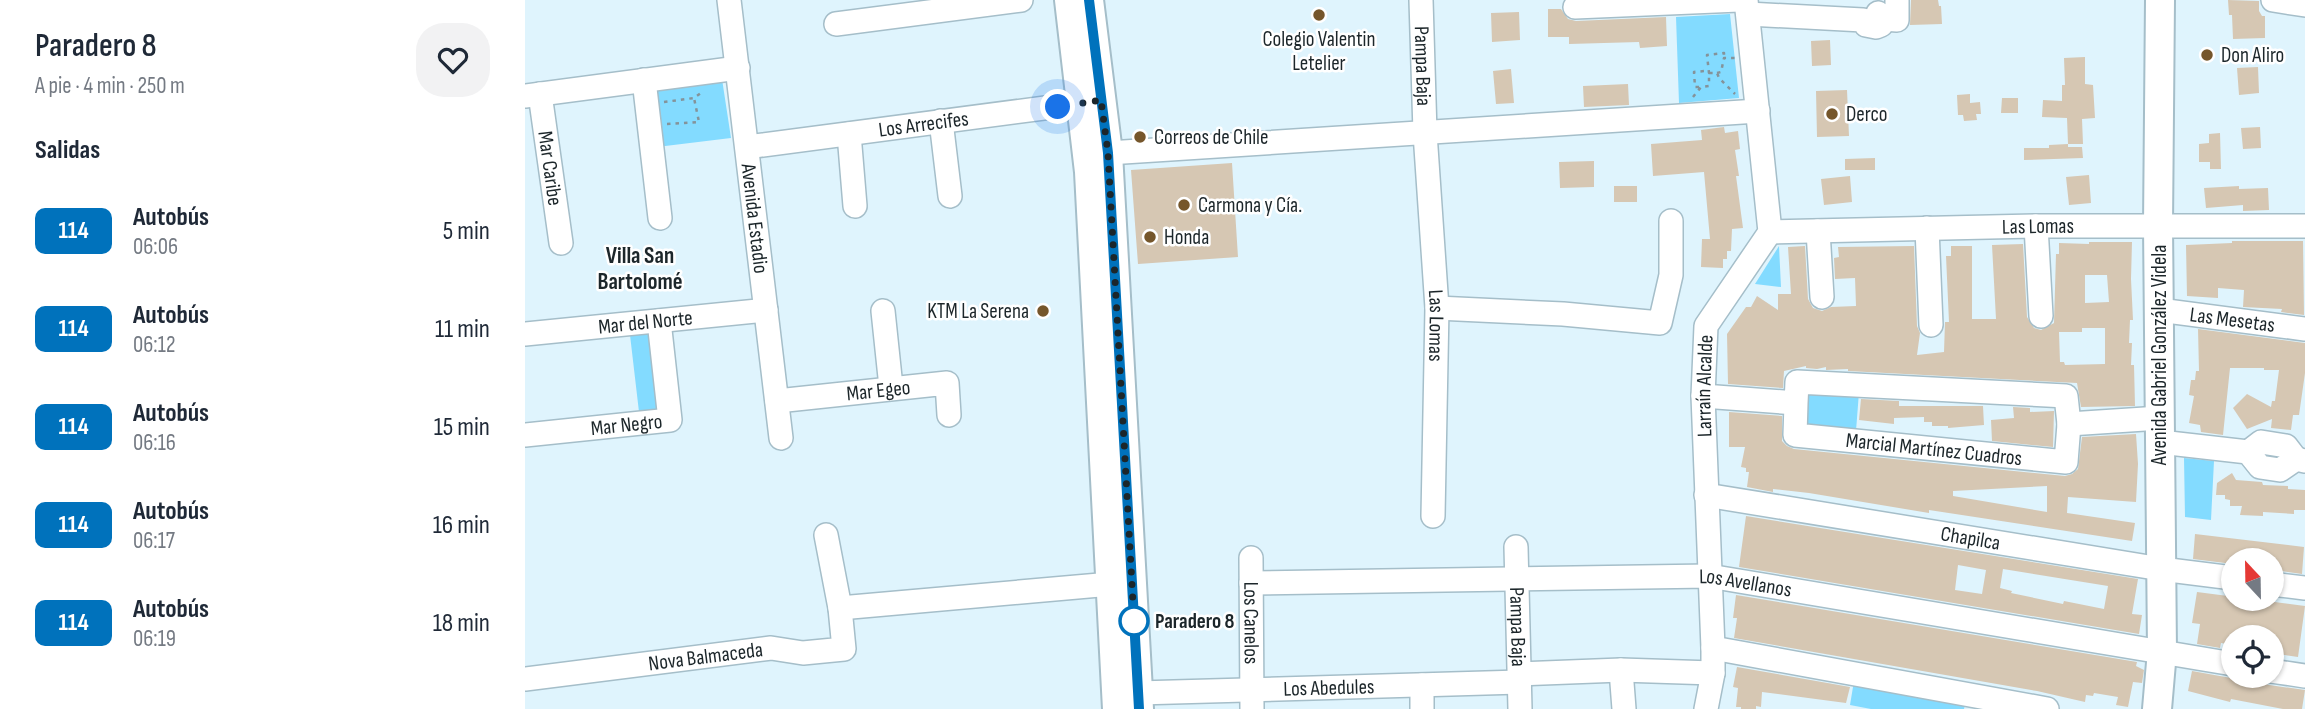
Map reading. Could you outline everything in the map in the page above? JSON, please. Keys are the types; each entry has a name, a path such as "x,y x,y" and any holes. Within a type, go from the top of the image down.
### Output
{"main road":[{"path":"1069,0 1091,102 1108,153 1131,704"},
{"path":"1089,0 1095,272 1111,584 1131,704"},
{"name":"Avenida Gabriel González Videla","path":"2157,709 2162,651 2158,225 2160,0"}],"street":[{"name":"Avenida Estadio","path":"730,0 781,438"},
{"path":"837,24 1021,0"},
{"name":"Pampa Baja","path":"1421,0 1425,133"},
{"path":"1574,7 1744,5 1873,20 1896,20 1897,0"},
{"path":"2273,0 2305,5"},
{"path":"1744,5 1770,232"},
{"path":"533,95 738,68"},
{"path":"644,80 660,218"},
{"name":"Mar Caribe","path":"533,95 561,243"},
{"name":"Los Arrecifes","path":"747,147 1091,102"},
{"path":"1108,153 1758,111"},
{"path":"941,121 950,196"},
{"name":"Las Lomas","path":"1425,133 1437,308 1433,516"},
{"path":"849,134 855,206"},
{"path":"1437,308 1563,314 1660,323 1671,275 1671,221"},
{"path":"2036,226 2041,316"},
{"name":"Las Lomas","path":"1770,232 2036,226 2305,226"},
{"path":"1927,228 1931,325"},
{"path":"1818,231 1822,297"},
{"name":"Larraín Alcalde","path":"1706,709 1713,673 1713,648 1703,396 1706,326 1770,232"},
{"name":"Mar del Norte","path":"525,334 766,310"},
{"name":"Las Mesetas","path":"2159,310 2305,328"},
{"path":"883,311 891,387"},
{"name":"Mar Negro","path":"525,435 670,420 659,321"},
{"name":"Marcial Martínez Cuadros","path":"1797,382 2066,396 2069,424 2066,462 1795,435 1796,402 1797,382"},
{"name":"Mar Egeo","path":"777,401 947,383 949,415"},
{"path":"1703,396 1796,402"},
{"path":"2069,424 2160,430 2248,452 2260,467 2280,470 2300,460"},
{"name":"Chapilca","path":"1706,495 2221,576"},
{"name":"Nova Balmaceda","path":"525,679 771,648 803,653 844,649 840,608 826,535"},
{"name":"Pampa Baja","path":"1516,547 1520,709"},
{"name":"Los Canelos","path":"1251,558 1252,699"},
{"name":"Los Avellanos","path":"1251,583 1709,576 2221,662"},
{"path":"840,608 1111,584"},
{"path":"2284,586 2305,588"},
{"path":"1713,648 2047,709"},
{"path":"1621,670 1624,709"},
{"name":"Los Abedules","path":"1131,704 1338,698 1422,685 1621,670 1713,673"},
{"path":"2284,673 2305,676"},
{"path":"1422,685 1422,709"}],"path":[{"path":"1724,58 1721,72 1717,73 1709,73 1705,71 1694,72 1695,87 1709,86 1709,73 1707,55 1724,54 1724,58"},
{"path":"1724,58 1752,57"},
{"path":"1717,73 1739,98 1758,111"},
{"path":"1678,117 1701,87"},
{"path":"651,142 665,125 699,122 694,98"}],"shaded area":[{"path":"1730,14 1739,98 1679,103 1676,17"},
{"path":"722,79 731,138 657,147 650,88"},
{"path":"1779,246 1781,287 1755,284"},
{"path":"657,332 665,409 639,412 630,335"},
{"path":"1804,388 1859,392 1856,431 1801,427"},
{"path":"2184,458 2214,461 2211,520 2185,517"},
{"path":"1854,681 1966,701 1964,709 1871,709 1850,705"}],"building":[{"path":"1911,0 1938,0 1942,24 1910,25"},
{"path":"2228,0 2259,1 2259,11 2265,16 2265,38 2233,39"},
{"path":"1548,9 1561,9 1568,19 1576,21 1666,17 1667,46 1640,48 1639,42 1569,44 1569,37 1548,37"},
{"path":"1519,12 1520,40 1492,42 1491,13"},
{"path":"1830,40 1831,65 1812,66 1811,41"},
{"path":"2085,57 2085,84 2093,85 2095,118 2082,119 2083,144 2068,144 2067,118 2042,117 2043,100 2062,101 2062,85 2065,85 2064,58"},
{"path":"2258,67 2259,93 2239,95 2237,68"},
{"path":"1511,69 1514,103 1496,104 1493,71"},
{"path":"1628,84 1629,105 1584,107 1583,86"},
{"name":"Derco","path":"1847,90 1849,136 1817,137 1816,91"},
{"path":"1970,94 1970,103 1980,102 1981,114 1976,114 1977,120 1964,121 1963,115 1958,115 1957,95"},
{"path":"2002,98 2018,98 2018,113 2001,113"},
{"path":"1724,127 1725,133 1738,131 1740,149 1735,150 1739,176 1736,176 1743,228 1732,229 1731,251 1727,251 1727,259 1723,259 1723,268 1701,267 1702,239 1710,239 1704,172 1653,176 1651,144 1702,140 1701,130"},
{"path":"2260,127 2261,148 2243,149 2241,128"},
{"path":"2220,133 2221,169 2210,169 2210,162 2199,162 2199,144 2209,143 2209,134"},
{"path":"2068,144 2068,147 2082,147 2083,158 2024,160 2024,148 2049,148 2049,145"},
{"path":"1875,158 1875,170 1845,170 1845,159"},
{"path":"1594,161 1594,187 1560,188 1559,162"},
{"name":"Carmona y Cía.","path":"1232,163 1238,257 1138,264 1131,170"},
{"path":"2089,175 2091,203 2069,205 2066,177"},
{"path":"1850,176 1852,202 1824,205 1821,179"},
{"path":"1614,186 1637,186 1637,202 1614,202"},
{"path":"2239,186 2239,189 2268,188 2269,210 2243,211 2243,205 2206,208 2204,188"},
{"path":"2232,241 2303,241 2304,315 2281,312 2282,309 2243,307 2244,290 2218,288 2218,298 2187,296 2186,245"},
{"path":"2132,242 2133,320 2130,320 2129,343 2132,343 2135,406 2081,407 2077,383 1848,369 1826,370 1826,367 1817,369 1806,366 1784,371 1783,388 1728,384 1727,334 1746,307 1751,307 1757,296 1778,310 1778,294 1791,294 1788,247 1805,246 1808,299 1813,308 1822,311 1831,307 1856,306 1855,278 1835,279 1834,258 1839,257 1838,247 1914,246 1917,326 1920,333 1917,355 1944,352 1945,322 1949,322 1946,256 1951,256 1951,246 1972,246 1972,319 1996,319 1992,245 2023,244 2027,317 2034,328 2041,330 2054,323 2056,254 2059,254 2059,243","holes":["2085,275 2107,275 2109,302 2085,303","2082,328 2105,328 2105,364 2065,365 2060,362 2059,332 2082,332"]},
{"path":"2198,329 2305,343 2305,373 2299,415 2293,415 2291,430 2271,428 2272,419 2247,429 2233,408 2247,394 2271,407 2272,401 2275,401 2279,370 2264,368 2230,368 2223,435 2201,432 2200,425 2189,423 2194,396 2189,395 2191,380 2195,380 2196,371 2199,371"},
{"path":"1861,399 1899,401 1899,406 1983,406 1984,425 1948,428 1932,426 1932,422 1924,422 1924,417 1894,418 1894,424 1859,420"},
{"path":"2013,407 2030,408 2030,412 2054,411 2053,447 1992,441 1991,420 2014,418"},
{"path":"1729,412 1782,416 1782,441 1794,449 2065,476 2078,469 2082,437 2136,434 2136,502 2068,497 2067,513 2135,523 2132,541 1929,510 1929,513 1809,493 1773,489 1773,492 1747,487 1749,472 1741,467 1745,447 1729,447","holes":["2047,486 2047,512 1953,496 1953,491"]},
{"path":"2232,473 2236,480 2305,490 2305,510 2294,510 2294,514 2263,512 2263,516 2240,515 2242,506 2230,506 2230,500 2225,499 2225,495 2216,495 2217,483"},
{"path":"1746,516 2138,579 2132,614 2142,615 2139,634 1739,567","holes":["1958,565 1986,570 1982,594 1955,590","2003,569 2108,586 2104,609 2011,593 2012,591 2000,588"]},
{"path":"2195,534 2304,547 2302,574 2284,571 2284,548 2221,548 2221,562 2193,559"},
{"path":"2197,592 2221,595 2221,611 2284,611 2284,603 2305,606 2298,657 2284,655 2284,625 2221,625 2220,648 2197,644 2200,624 2192,623"},
{"path":"1736,595 2137,662 2136,666 2144,670 2142,683 2133,682 2128,707 2116,705 2118,697 2094,693 2093,696 2086,695 2085,702 2037,691 1734,638"},
{"path":"1737,667 1850,687 1846,703 1762,692 1761,707 1741,709 1736,707 1738,688 1733,687"},
{"path":"2192,671 2221,676 2221,688 2284,687 2305,690 2302,709 2283,709 2231,699 2230,702 2188,691"}],"bus line":[{"name":"114","path":"1089,0 1108,153 1139,709"}],"place":[{"name":"Colegio Valentin Letelier","path":"1319,15"},
{"name":"Don Aliro","path":"2207,55"},
{"name":"Derco","path":"1832,114"},
{"name":"Correos de Chile","path":"1140,137"},
{"name":"Carmona y Cía.","path":"1184,205"},
{"name":"Honda","path":"1150,237"},
{"name":"KTM La Serena","path":"1043,311"},
{"name":"Paradero 8","path":"1134,621"}],"district":[{"name":"Villa San Bartolomé","path":"640,268"}],"route":[{"path":"1058,107 1101,100 1108,153 1134,621"}]}
